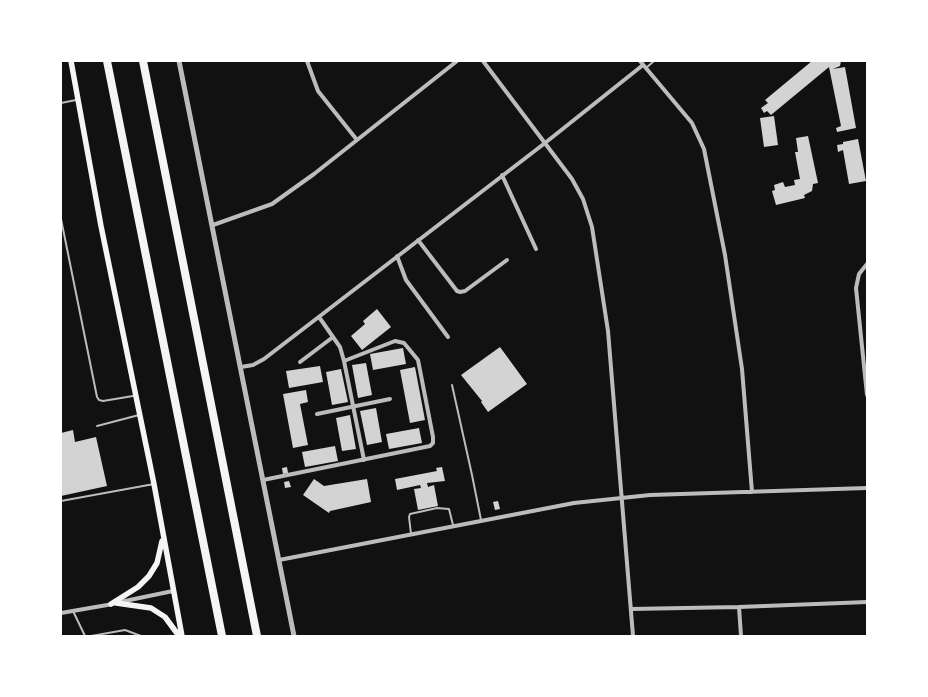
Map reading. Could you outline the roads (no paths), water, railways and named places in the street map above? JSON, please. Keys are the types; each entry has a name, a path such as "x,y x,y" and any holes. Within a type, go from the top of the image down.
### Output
{"highway":[{"path":"107,61 222,636"},
{"path":"143,61 257,636"}],"main road":[{"path":"71,61 100,226 154,484 181,636"},
{"path":"113,604 138,587 149,576 157,563 163,536"},
{"path":"113,604 151,608 165,617 181,636"}],"street":[{"path":"179,61 294,636"},
{"path":"307,61 318,91 357,140"},
{"path":"213,226 272,204 457,61"},
{"path":"483,61 572,179 583,199 592,228 608,331 633,636"},
{"path":"241,367 248,367 258,363 545,143 643,65 692,123 704,149 725,255 739,350 752,492"},
{"path":"502,176 536,248"},
{"path":"418,240 457,291 460,292 464,292 507,260"},
{"path":"397,256 406,280 448,338"},
{"path":"867,264 859,274 856,288 867,395"},
{"path":"318,317 340,347 364,460"},
{"path":"300,362 333,336"},
{"path":"264,480 432,445 433,437 418,360 404,343 392,342 344,361"},
{"path":"316,414 390,399"},
{"path":"279,560 480,520 574,503 623,497 867,488"},
{"path":"61,613 113,604 173,590"},
{"path":"631,609 867,602"},
{"path":"739,607 741,636"}],"lane":[{"path":"643,65 654,61"},
{"path":"61,103 78,100"},
{"path":"61,219 96,396 102,401 135,396"},
{"path":"452,385 471,466 480,520"},
{"path":"97,426 139,415"},
{"path":"61,501 154,484"},
{"path":"411,534 409,515 423,511 449,509 453,525"},
{"path":"73,611 85,636"},
{"path":"91,636 125,630 141,636"}]}
